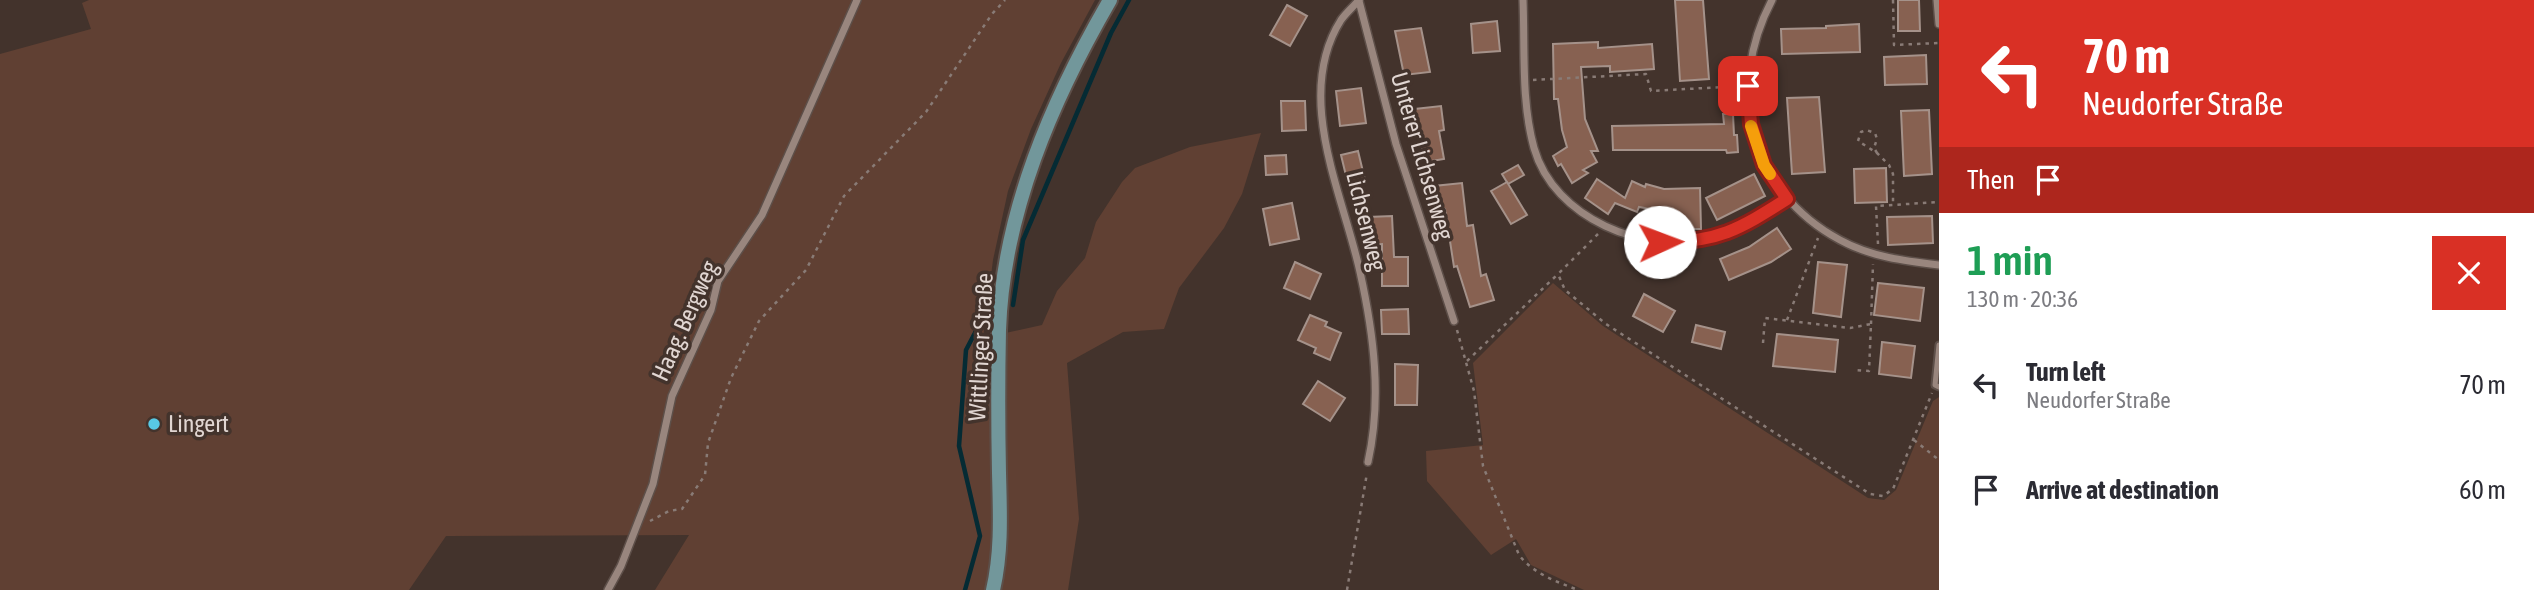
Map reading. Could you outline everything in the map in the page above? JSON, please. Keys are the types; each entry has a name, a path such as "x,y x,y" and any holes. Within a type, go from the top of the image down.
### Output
{"street":[{"name":"Haag. Bergweg","path":"608,590 621,566 653,484 672,396 711,310 718,281 762,215 857,0"},
{"name":"Wittlinger Straße","path":"993,590 1001,533 999,328 1012,235 1027,179 1052,114 1089,36 1110,0"},
{"name":"Unterer Lichsenweg","path":"1359,0 1395,144 1454,321"},
{"name":"Lichsenweg","path":"1359,0 1342,18 1329,43 1321,75 1320,108 1324,136 1360,269 1375,356 1376,429 1368,463"},
{"path":"1523,0 1527,111 1535,150 1546,173 1581,212 1605,226 1632,236 1660,242 1686,242 1712,239 1735,231 1787,199"},
{"path":"1772,0 1758,26 1747,75 1751,124 1764,165 1787,199 1821,229 1876,255 1939,265"},
{"path":"1937,0 1939,24"}],"lane":[{"path":"1937,386 1939,345"}],"path":[{"path":"634,530 669,511 682,509 705,475 708,443 731,378 759,321 806,270 844,195 926,112 992,14 1005,0"},
{"path":"1893,0 1895,45 1939,43"},
{"path":"1526,80 1646,74 1651,91 1748,86"},
{"path":"1877,152 1858,141 1861,132 1867,130 1875,133 1877,139 1874,148 1892,169 1893,205"},
{"path":"1854,370 1869,371 1876,255 1876,205 1939,202"},
{"path":"1466,362 1605,226"},
{"path":"1787,320 1821,229"},
{"path":"1558,274 1565,290 1606,324 1871,494 1882,496 1893,489 1937,386"},
{"path":"1763,343 1765,318 1850,328 1871,324"},
{"path":"1454,321 1474,391 1483,466 1519,555 1528,566 1577,590"},
{"path":"1914,440 1939,460"},
{"path":"1347,590 1368,463"}],"shaded area":[{"path":"89,0 1095,0 1061,63 1031,129 1008,191 993,260 983,338 1042,325 1057,291 1085,258 1096,222 1122,182 1135,168 1190,147 1261,133 1242,194 1224,228 1179,288 1164,329 1123,332 1067,363 1079,519 1068,590 655,590 689,535 446,536 409,590 0,590 0,54 91,29 82,3"},
{"path":"1553,283 1603,326 1868,498 1884,500 1896,490 1933,401 1939,397 1939,590 1584,590 1531,565 1516,539 1491,555 1427,481 1426,451 1483,445 1473,363"}],"building":[{"path":"1675,0 1703,0 1709,79 1680,81"},
{"path":"1898,0 1919,0 1920,31 1898,31"},
{"path":"1287,5 1307,16 1290,46 1270,35"},
{"path":"1497,21 1500,51 1473,53 1471,24"},
{"path":"1859,24 1860,52 1782,54 1781,29"},
{"path":"1421,28 1430,72 1404,75 1395,31"},
{"path":"1598,42 1598,48 1652,44 1654,69 1610,72 1610,66 1581,67 1585,119 1598,151 1591,151 1597,162 1583,170 1588,173 1572,183 1553,156 1567,147 1558,99 1554,99 1553,44"},
{"path":"1926,55 1927,84 1885,85 1884,57"},
{"path":"1361,88 1366,123 1340,126 1336,91"},
{"path":"1819,97 1825,172 1792,174 1787,98"},
{"path":"1281,101 1305,101 1306,130 1282,131"},
{"path":"1441,106 1444,130 1439,131 1444,159 1425,162 1419,133 1409,135 1406,110"},
{"path":"1929,110 1932,174 1904,176 1901,111"},
{"path":"1723,114 1733,114 1738,152 1613,150 1612,126 1724,124"},
{"path":"1358,151 1365,180 1348,184 1341,155"},
{"path":"1286,155 1287,174 1266,175 1265,156"},
{"path":"1518,165 1524,175 1508,184 1502,174"},
{"path":"1886,168 1887,202 1855,203 1854,169"},
{"path":"1754,174 1765,196 1717,220 1706,198"},
{"path":"1597,179 1625,198 1632,181 1645,187 1646,184 1664,189 1700,188 1701,229 1682,229 1682,215 1639,207 1637,212 1615,203 1608,214 1585,198"},
{"path":"1507,182 1527,215 1511,224 1491,191"},
{"path":"1462,183 1467,226 1473,225 1481,276 1486,274 1494,300 1470,307 1457,266 1454,267 1445,209 1437,210 1434,186"},
{"path":"1292,203 1299,239 1270,245 1263,209"},
{"path":"1392,216 1394,257 1408,257 1408,286 1382,286 1382,244 1370,245 1368,217"},
{"path":"1932,216 1933,243 1888,245 1887,217"},
{"path":"1777,228 1791,249 1771,262 1729,280 1720,259 1749,247"},
{"path":"1295,262 1321,274 1310,299 1284,288"},
{"path":"1818,262 1847,265 1841,317 1813,313"},
{"path":"1878,283 1924,288 1920,321 1874,315"},
{"path":"1644,294 1675,311 1663,332 1633,316"},
{"path":"1408,309 1409,334 1382,334 1381,310"},
{"path":"1310,315 1327,322 1325,326 1341,333 1330,360 1314,353 1316,348 1298,340"},
{"path":"1696,325 1725,332 1721,349 1692,342"},
{"path":"1777,334 1838,340 1835,372 1773,366"},
{"path":"1882,342 1915,346 1911,378 1879,374"},
{"path":"1395,364 1418,365 1417,405 1395,405"},
{"path":"1318,381 1345,398 1330,421 1303,404"}],"waterway":[{"path":"1013,305 1023,240 1111,33 1129,0"},
{"path":"965,590 980,536 959,446 966,350 987,310"}],"slow traffic":[{"path":"1751,126 1764,165 1770,174"}],"place":[{"name":"Lingert","path":"154,424"}],"route":[{"path":"1660,242 1712,239 1735,231 1787,199 1764,165 1751,124 1748,86"}]}
